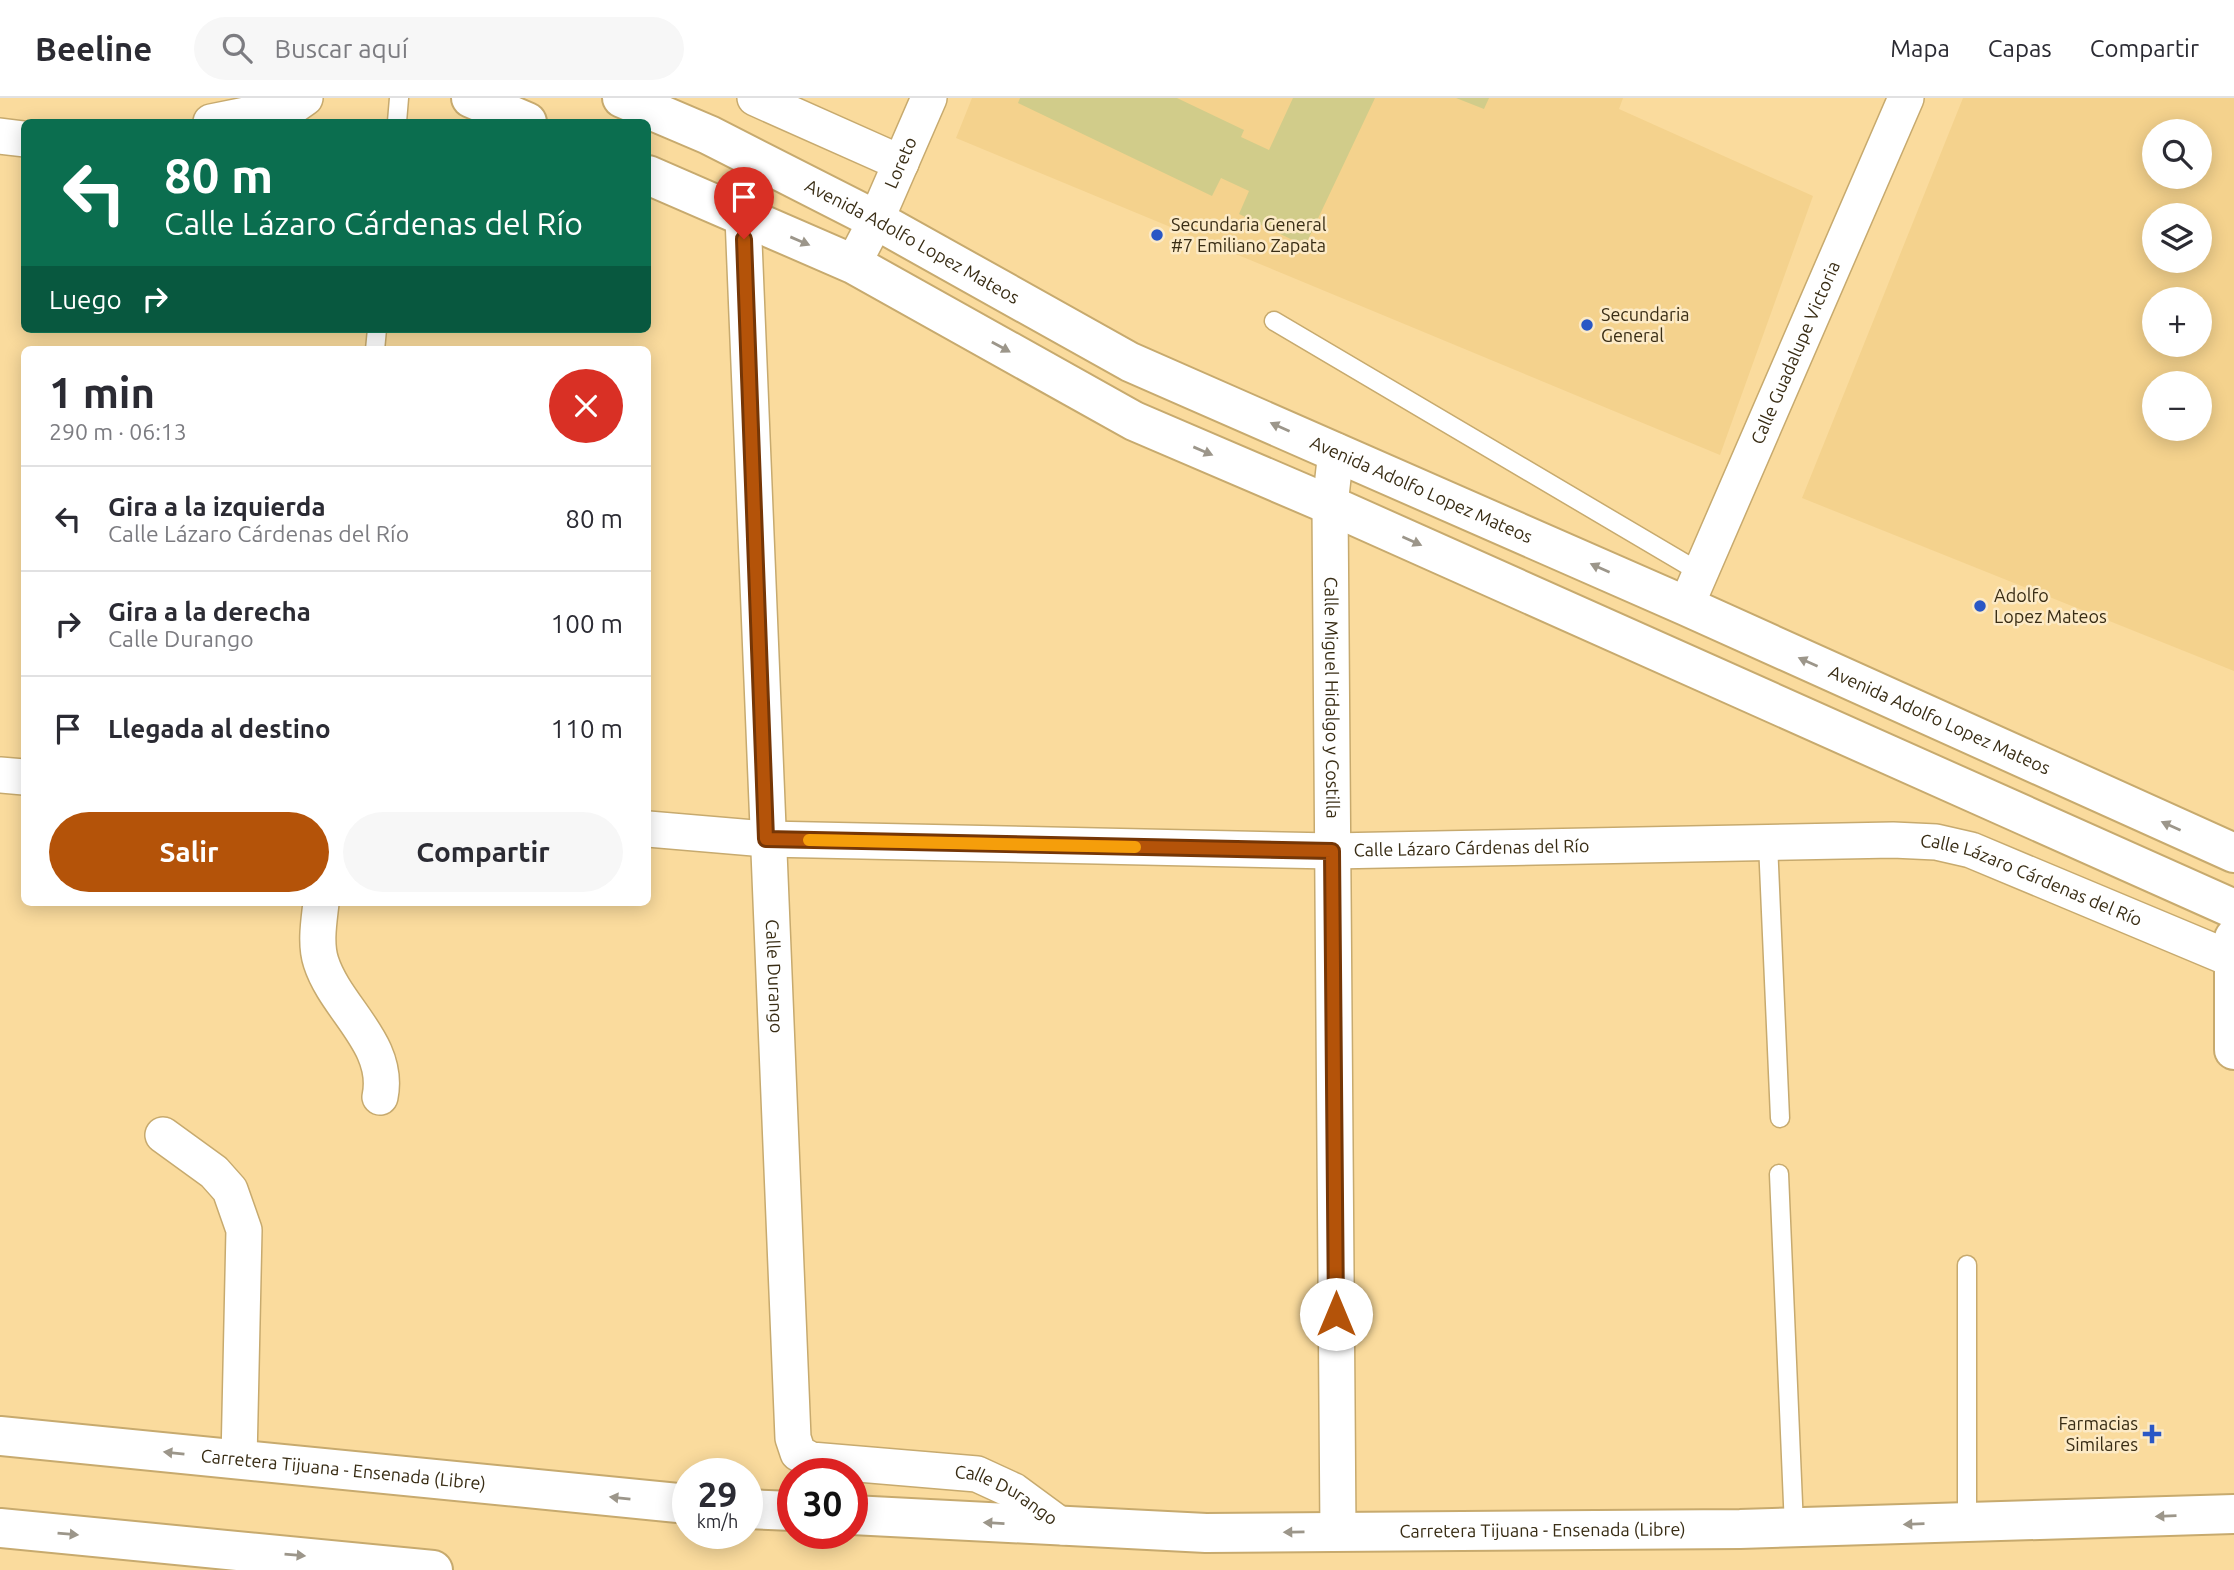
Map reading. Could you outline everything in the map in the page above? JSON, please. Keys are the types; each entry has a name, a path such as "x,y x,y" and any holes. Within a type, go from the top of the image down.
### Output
{"main road":[{"path":"471,98 520,119"},
{"name":"Avenida Adolfo Lopez Mateos","path":"622,98 709,135 876,220 1130,362 1336,451 1693,590 2234,853"},
{"path":"651,176 853,264 1134,421 1330,505 2234,909"},
{"path":"2234,952 2234,1051"},
{"name":"Carretera Tijuana - Ensenada (Libre)","path":"0,1436 672,1502"},
{"name":"Carretera Tijuana - Ensenada (Libre)","path":"868,1516 1206,1533 1794,1527 2234,1514"},
{"path":"0,1528 433,1570"}],"street":[{"path":"226,119 295,105 305,98"},
{"path":"755,98 901,163"},
{"name":"Loreto","path":"853,264 876,220 929,98"},
{"name":"Calle Guadalupe Victoria","path":"1693,590 1906,98"},
{"path":"0,136 21,139"},
{"name":"Calle Durango","path":"743,216 766,839 793,1438 799,1453 811,1460 977,1474 1014,1491 1063,1527"},
{"name":"Calle Miguel Hidalgo y Costilla","path":"1336,451 1330,505 1338,1531"},
{"path":"0,775 21,777"},
{"name":"Calle Lázaro Cárdenas del Río","path":"651,829 766,839 1332,851 1893,840 1936,842 1971,850 2234,952"},
{"path":"321,906 320,961 379,1063 383,1084 380,1097"},
{"path":"163,1135 214,1172 230,1190 244,1230 239,1460"}],"lane":[{"path":"397,119 399,98"},
{"path":"1274,321 1693,590"},
{"path":"1768,842 1780,1118"},
{"path":"1779,1174 1794,1527"},
{"path":"1966,1265 1966,1522"}],"shaded area":[{"name":"Secundaria General","path":"972,98 1623,98 1619,109 1813,196 1720,455 956,138"},
{"path":"1963,98 2234,98 2234,671 1802,498"}],"building":[{"path":"1020,98 1177,98 1244,130 1241,137 1269,150 1293,98 1375,98 1305,246 1239,214 1249,191 1221,178 1212,196 1018,103"},
{"path":"1456,98 1489,98 1484,109"}],"slow traffic":[{"path":"809,840 1135,847"}],"place":[{"name":"Secundaria General #7 Emiliano Zapata","path":"1157,235"},
{"name":"Secundaria General","path":"1587,325"},
{"name":"Adolfo Lopez Mateos","path":"1980,606"},
{"name":"Farmacias Similares","path":"2152,1434"}],"route":[{"path":"744,239 766,839 1332,851 1336,1314"}]}
